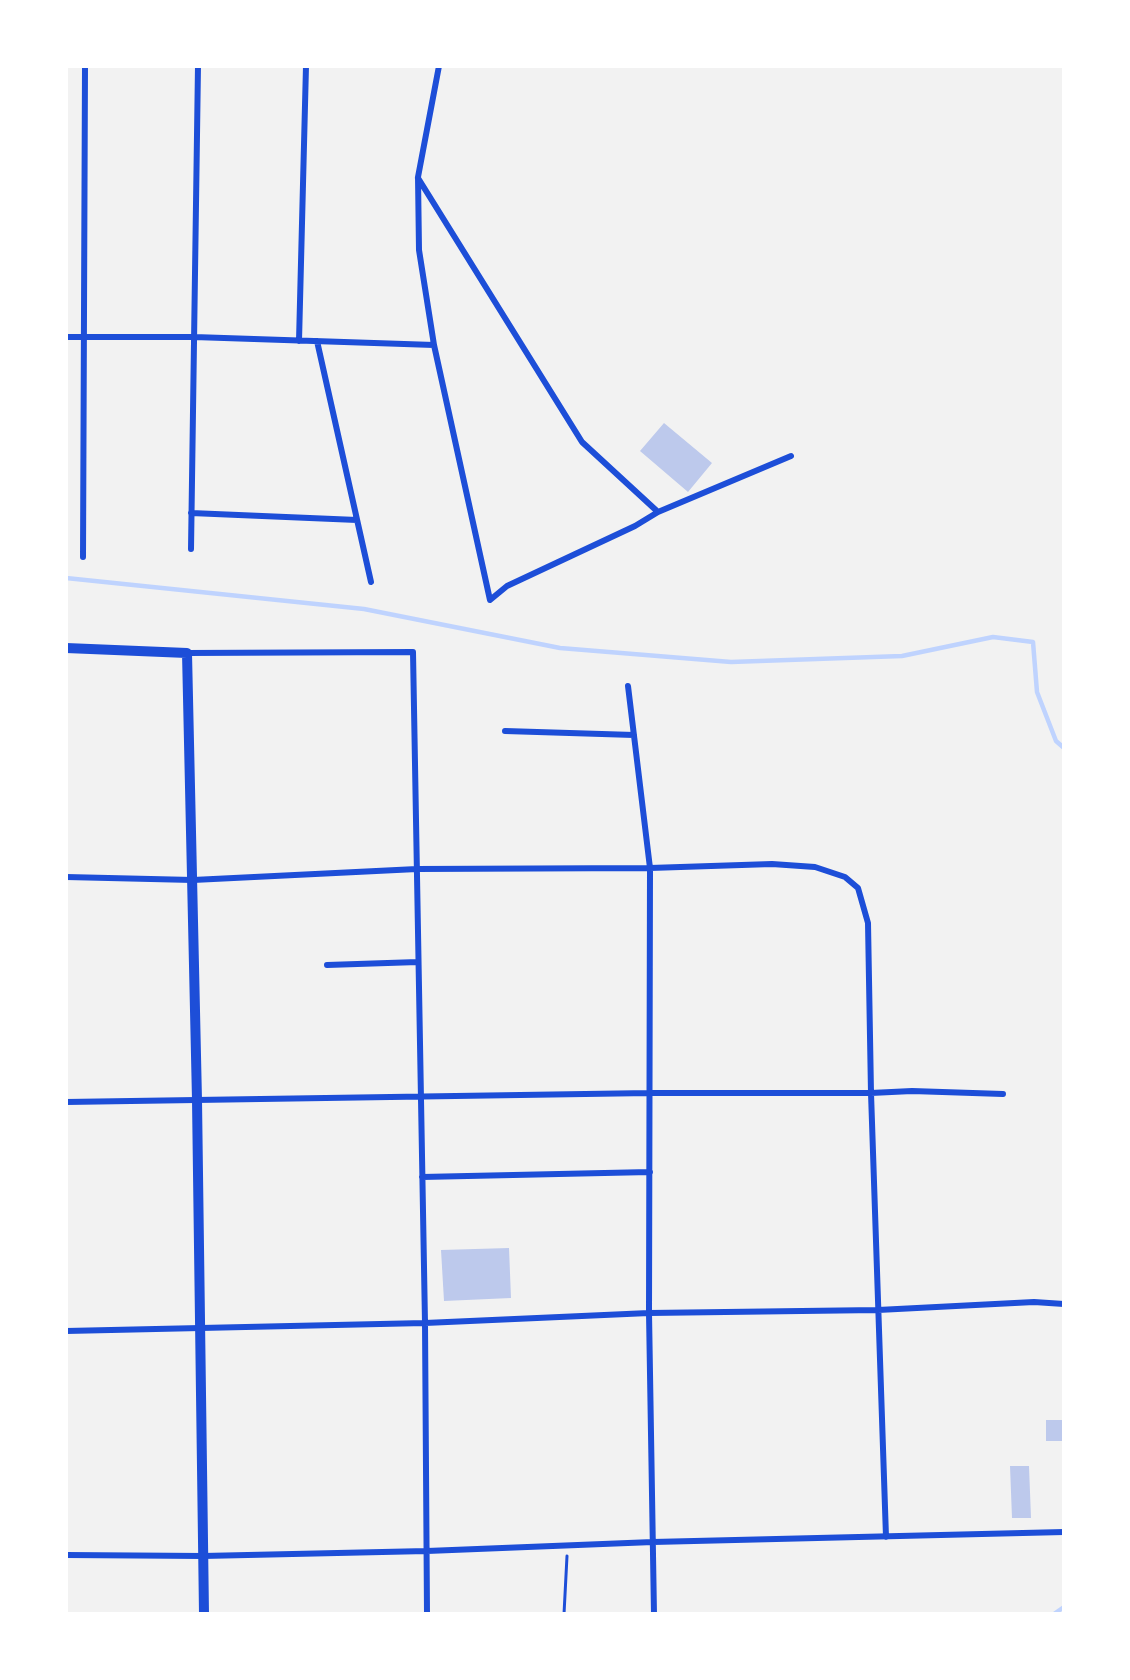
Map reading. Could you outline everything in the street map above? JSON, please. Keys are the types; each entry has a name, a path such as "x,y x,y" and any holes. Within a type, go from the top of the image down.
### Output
{"street":[{"path":"83,557 85,66"},
{"path":"191,549 198,66"},
{"path":"300,341 306,66"},
{"path":"439,66 418,177 419,250 434,345 490,600 507,586 635,526 658,512 791,456"},
{"path":"418,177 582,442 658,512"},
{"path":"66,337 194,337 434,345"},
{"path":"317,341 371,582"},
{"path":"191,513 357,520"},
{"path":"66,648 187,653 413,652 425,1323 427,1614"},
{"path":"187,653 197,1100 204,1614"},
{"path":"628,686 650,868 649,1313 654,1614"},
{"path":"505,731 634,735"},
{"path":"66,877 193,880 417,869 650,868 772,864 815,867 844,877 858,888 868,923 871,1093 886,1537"},
{"path":"327,965 418,962"},
{"path":"66,1102 650,1093 912,1091 1003,1094"},
{"path":"422,1177 650,1172"},
{"path":"66,1330 425,1323 649,1313 878,1310 1034,1302 1064,1304"},
{"path":"66,1555 203,1556 427,1551 653,1542 1064,1532"}],"path":[{"path":"564,1614 568,1545"}],"building":[{"path":"664,423 712,463 688,492 640,451"},
{"path":"509,1248 511,1298 444,1301 441,1250"},
{"path":"1046,1420 1064,1420 1064,1441 1046,1441"},
{"path":"1010,1466 1029,1466 1031,1518 1012,1518"}],"waterway":[{"path":"66,578 364,609 560,648 731,662 902,656 993,637 1033,642 1037,692 1056,741 1064,748"},
{"path":"1054,1614 1064,1607"}]}
